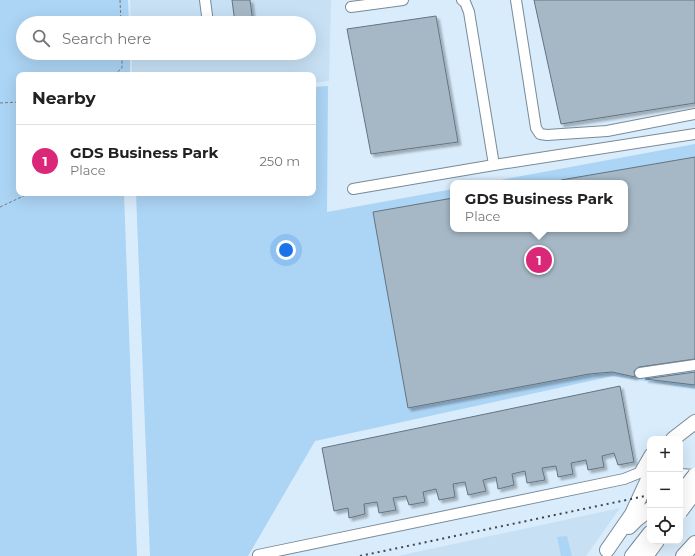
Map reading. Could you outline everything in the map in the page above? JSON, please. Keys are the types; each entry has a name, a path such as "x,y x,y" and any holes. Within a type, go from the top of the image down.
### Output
{"highway":[{"path":"677,436 695,422"},
{"path":"683,476 695,476"},
{"path":"683,490 695,476"},
{"path":"605,553 632,514 647,482"},
{"path":"683,508 695,492"},
{"path":"683,500 695,498"},
{"path":"605,553 636,520 647,511"},
{"path":"632,556 647,537"},
{"path":"683,556 695,542"},
{"path":"646,556 655,544"}],"lane":[{"path":"205,0 207,16"},
{"path":"351,7 403,0"},
{"path":"462,0 468,7 469,12 494,165"},
{"path":"516,0 536,128 540,134 547,135 607,131 695,114"},
{"path":"353,189 494,165 695,134"},
{"path":"640,373 695,365"},
{"path":"258,555 624,479 639,473 647,459"}],"path":[{"path":"120,0 121,16"},
{"path":"117,72 122,68 122,60"},
{"path":"0,103 16,102"},
{"path":"0,207 24,196"}],"shaded area":[{"path":"0,0 128,0 129,16 16,16 16,60 130,60 130,72 16,72 16,196 124,196 137,556 0,556"},
{"path":"130,0 331,0 329,81 316,83 316,72 132,72 132,60 316,60 316,16 131,16"},
{"path":"328,86 327,212 450,190 450,232 628,232 628,180 500,180 695,144 695,389 613,376 315,441 248,556 150,556 136,196 316,196 316,87"},
{"path":"620,508 586,556 398,556"},
{"path":"567,536 572,556 561,556 557,537"}],"building":[{"path":"232,0 250,0 252,16 234,16"},
{"path":"534,0 695,0 695,103 561,124"},
{"path":"436,16 458,142 371,154 347,29"},
{"path":"695,157 695,359 639,367 634,371 635,377 612,372 589,374 408,408 373,212 450,199 450,232 628,232 628,180 561,180"},
{"path":"695,372 695,385 645,379"},
{"path":"620,386 634,462 618,465 614,453 602,456 604,467 588,470 586,460 571,463 573,474 558,477 556,466 542,468 545,480 527,483 525,471 512,474 514,485 498,489 496,477 483,480 486,491 468,495 465,482 453,484 455,497 439,500 436,489 423,492 425,502 409,505 406,496 393,498 396,510 379,513 377,502 364,504 365,514 349,518 348,508 334,511 322,448"}],"railway":[{"path":"683,487 695,485"},
{"path":"360,556 647,496"}],"place":[{"name":"GDS Business Park","path":"539,260"}]}
